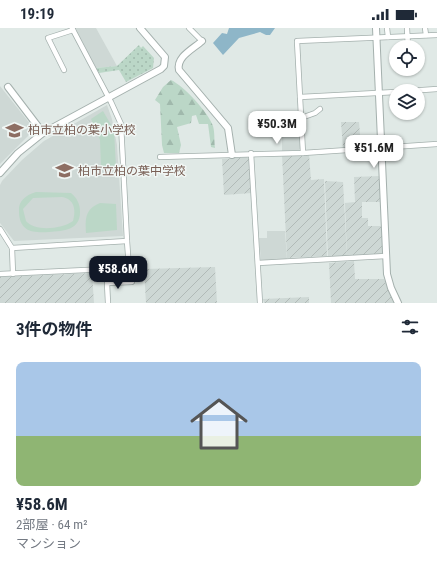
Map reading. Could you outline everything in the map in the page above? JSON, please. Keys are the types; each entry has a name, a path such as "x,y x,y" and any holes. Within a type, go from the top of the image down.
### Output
{"street":[{"path":"0,173 18,154 43,133 154,73 164,66 165,57 140,28"},
{"path":"189,28 202,41 180,59 178,64 179,70 228,128 232,155"},
{"path":"376,28 386,256 389,282 398,303"},
{"path":"387,28 388,37"},
{"path":"407,28 407,40"},
{"path":"425,28 426,35"},
{"path":"0,274 129,268 121,124 109,97 73,29 48,38 64,70"},
{"path":"303,152 297,41 437,35"},
{"path":"8,86 43,133"},
{"path":"425,90 437,89"},
{"path":"300,97 389,92"},
{"path":"301,118 315,113 320,109"},
{"path":"160,157 303,152 437,144"},
{"path":"251,154 260,303"},
{"path":"0,229 12,248 13,274"},
{"path":"12,248 127,241"},
{"path":"258,263 386,256"},
{"path":"108,303 107,282 132,282"}],"shaded area":[{"path":"75,28 96,28 117,66 96,68"},
{"name":"柏市立柏の葉小学校","path":"0,86 31,125 29,135 0,164"},
{"name":"柏市立柏の葉中学校","path":"107,105 112,119 117,145 123,236 14,241 0,223 0,185 2,181 22,160 44,141"},
{"path":"341,122 359,122 361,147 343,148"},
{"path":"300,133 301,148 299,150 282,151 282,134"},
{"path":"309,154 311,180 324,179 327,256 287,258 282,155"},
{"path":"247,157 250,160 252,193 224,195 222,159"},
{"path":"380,176 382,202 362,202 362,218 368,218 368,226 383,226 383,253 379,255 347,257 345,203 355,202 354,177"},
{"path":"325,181 343,182 347,256 328,257"},
{"path":"267,231 285,231 287,260 263,262 261,260 259,238 267,238"},
{"path":"354,261 355,279 384,279 394,303 331,303 329,263"},
{"path":"215,267 217,303 146,303 144,269"},
{"path":"92,273 94,303 0,303 0,277"},
{"path":"309,297 309,303 264,303 263,299"}],"green space":[{"path":"139,45 141,48 143,46 154,58 153,68 126,82 119,70 99,73 96,68 117,66"},
{"path":"171,80 189,94 210,120 214,131 215,148 211,147 208,124 199,124 196,115 192,116 191,123 177,127 181,145 179,153 164,153 162,145 160,104 155,100 163,87"},
{"path":"103,111 114,130 116,167 101,167 100,140 91,119"},
{"path":"32,193 71,193 79,204 80,212 77,223 70,228 60,231 38,232 28,230 21,223 19,207 21,201","holes":["33,198 66,198 70,200 74,206 73,221 68,224 42,228 36,227 26,221 23,209"]},
{"path":"100,203 116,204 117,230 86,233 87,215 91,208"}],"water":[{"path":"229,28 275,28 270,35 260,32 239,38 223,55 213,43 222,33 227,34"}],"place":[{"name":"柏市立柏の葉小学校","path":"15,130"},
{"name":"柏市立柏の葉中学校","path":"65,171"}]}
